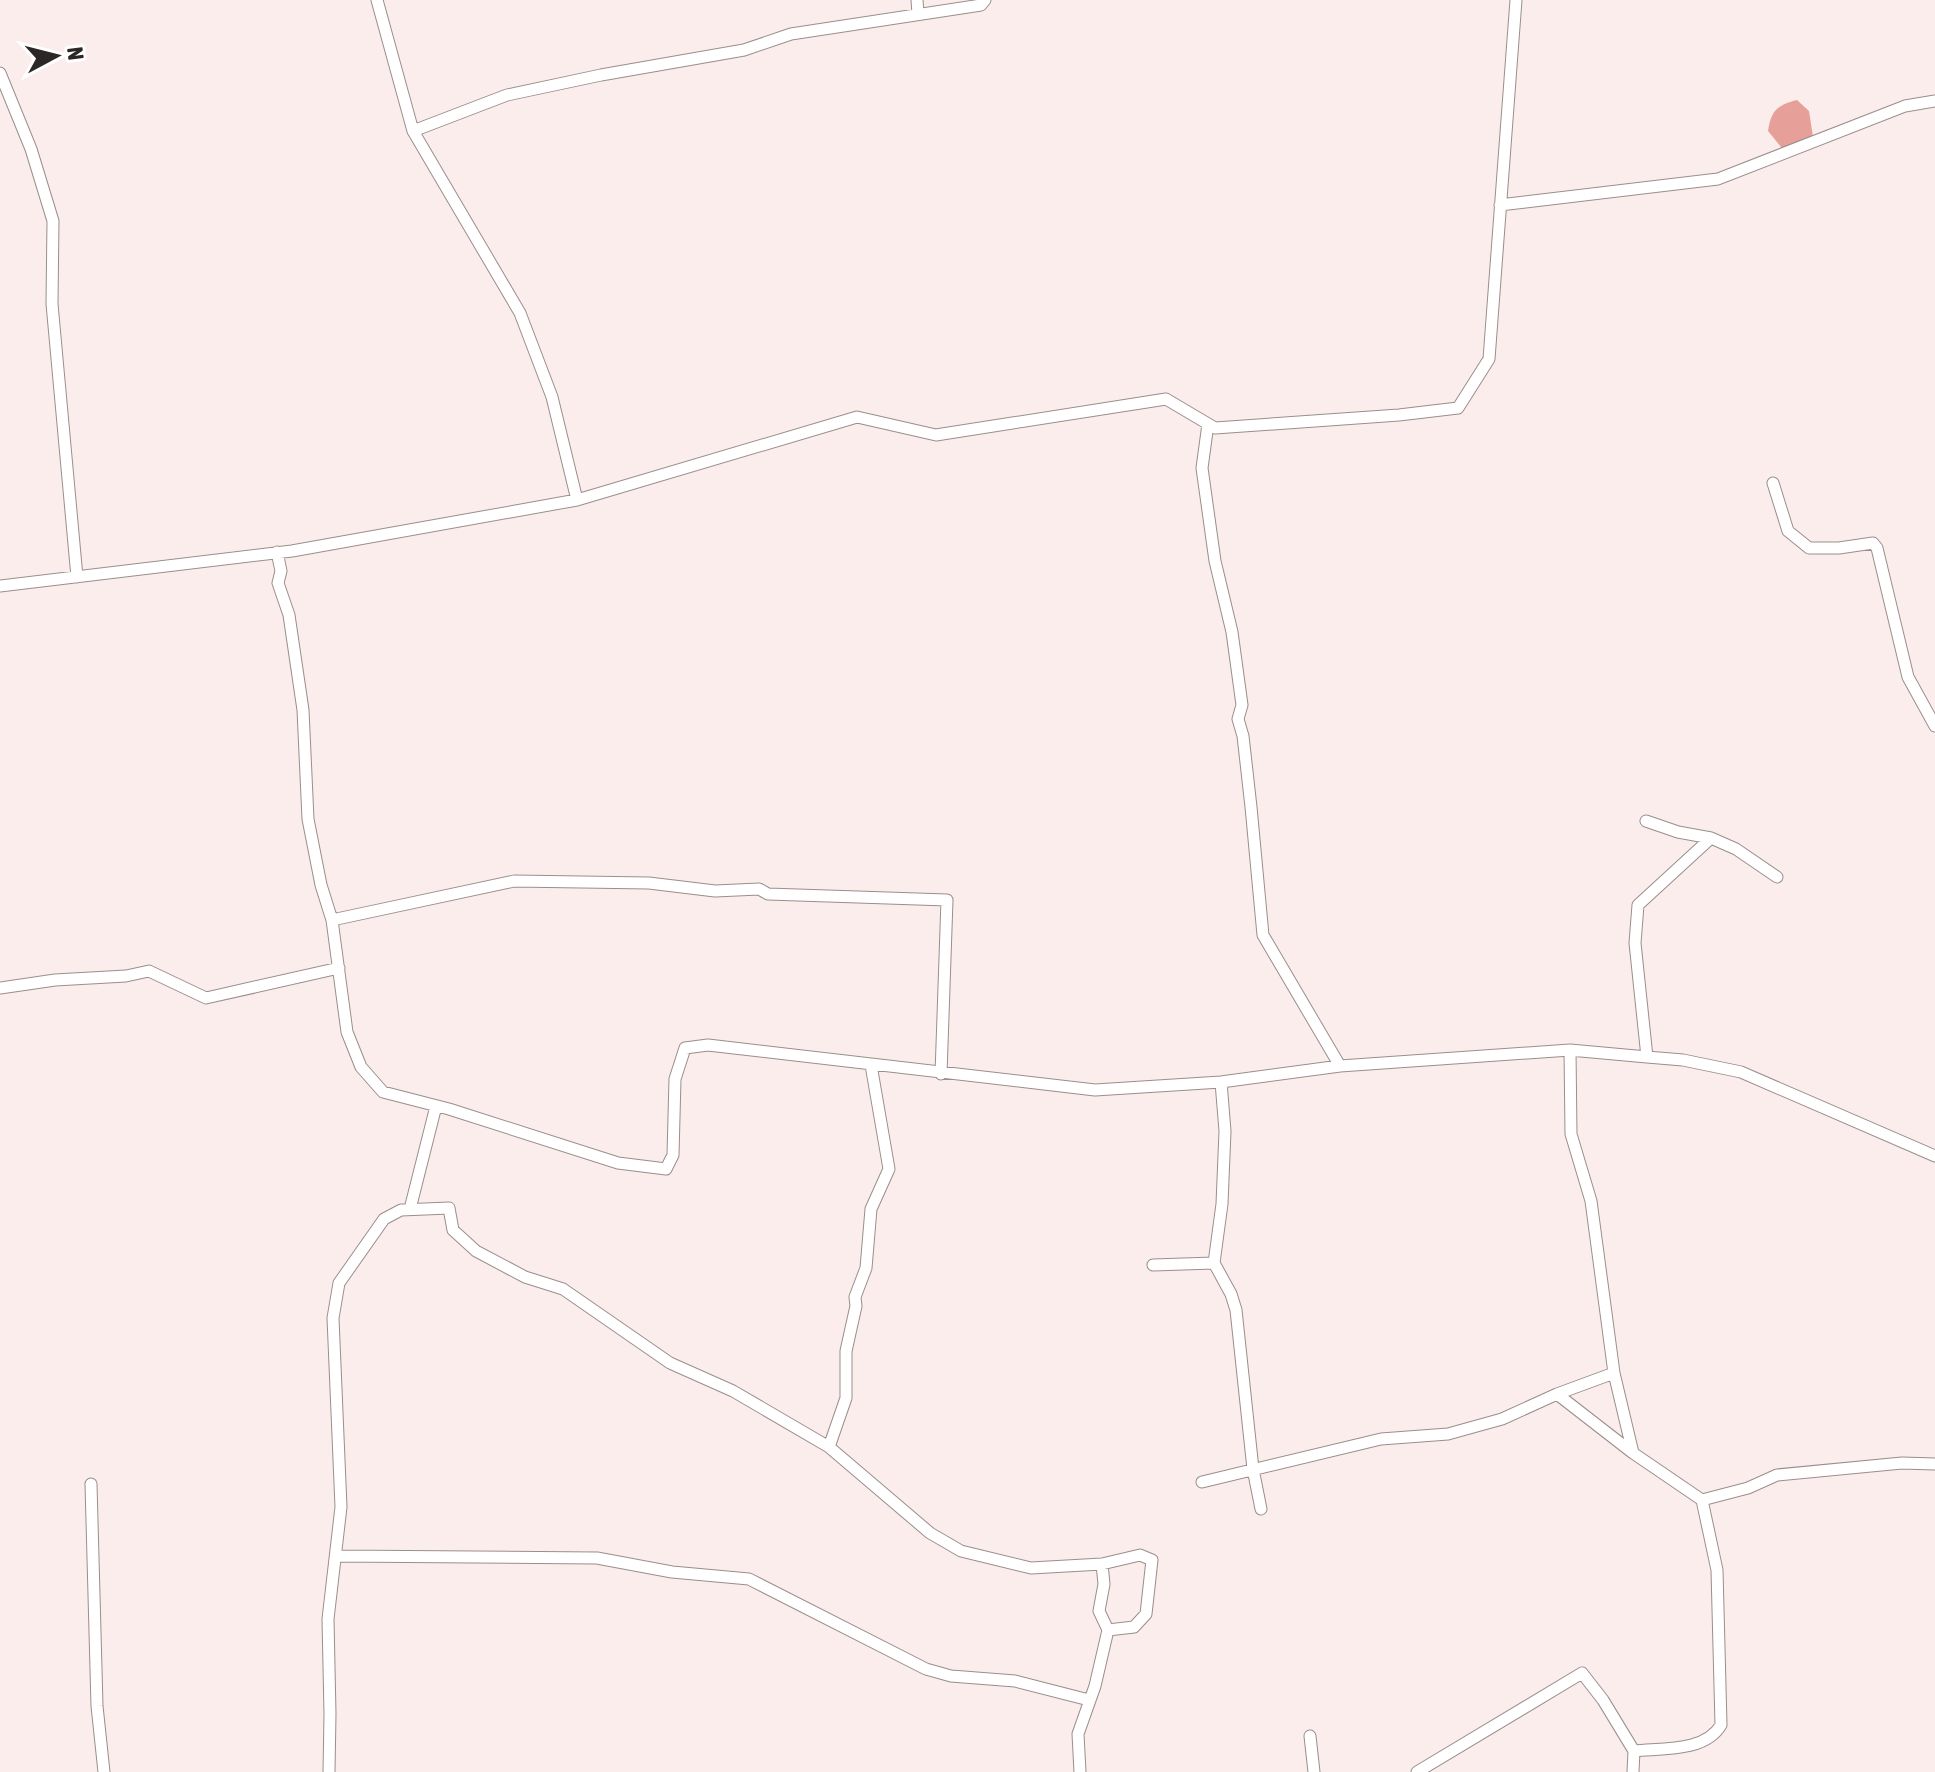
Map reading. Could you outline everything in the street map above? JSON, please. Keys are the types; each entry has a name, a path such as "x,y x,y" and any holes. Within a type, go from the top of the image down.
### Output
{"street":[{"path":"377,0 413,131 520,313 552,397 577,500"},
{"path":"917,0 918,14"},
{"path":"413,131 507,95 744,50 791,34 981,5 985,0"},
{"path":"0,586 277,552 577,500 857,417 936,435 1166,399 1215,428 1458,408 1489,359 1516,0"},
{"path":"0,73 31,149 53,221 52,304 77,577"},
{"path":"1500,205 1718,179 1905,106 1935,101"},
{"path":"1208,424 1202,468 1215,561 1232,632 1242,705 1238,719 1243,736 1263,935 1340,1066"},
{"path":"1773,483 1788,531 1809,548 1873,543 1877,548 1908,677 1935,726"},
{"path":"277,552 281,571 278,583 289,615 303,710 308,819 321,885 332,920 347,1032 361,1067 383,1092 618,1163 666,1169 673,1155 675,1079 685,1048 708,1045 1095,1090 1221,1082 1340,1066 1570,1050 1683,1060 1741,1072 1935,1156"},
{"path":"1646,821 1678,832 1711,838 1736,849 1777,877"},
{"path":"1647,1057 1635,943 1638,905 1711,838"},
{"path":"332,920 514,881 649,883 715,891 759,889 768,894 947,900 941,1074"},
{"path":"0,988 149,971 206,998 339,968"},
{"path":"1570,1050 1571,1134 1591,1201 1614,1373 1633,1453"},
{"path":"829,1447 846,1398 846,1351 856,1306 855,1297 866,1268 871,1209 889,1169 871,1065"},
{"path":"1221,1082 1225,1131 1222,1204 1214,1263 1236,1310 1253,1469 1261,1509"},
{"path":"410,1209 436,1106"},
{"path":"329,1772 328,1619 341,1507 333,1318 339,1283 384,1219 401,1210 449,1208 453,1230 476,1251 525,1277 563,1289 670,1363 733,1391 829,1447 930,1533 961,1551 1031,1568 1102,1564 1140,1555 1152,1560 1146,1614 1134,1627 1108,1630"},
{"path":"1153,1265 1214,1263"},
{"path":"1202,1482 1381,1439 1448,1434 1502,1419 1614,1373"},
{"path":"1557,1394 1633,1453 1702,1500 1717,1570 1721,1725 1714,1735 1699,1744 1634,1751"},
{"path":"1702,1500 1748,1488 1777,1475 1902,1463 1935,1464"},
{"path":"91,1484 97,1706 104,1772"},
{"path":"337,1556 597,1558 672,1572 749,1579 926,1669 951,1676 1015,1681 1089,1700"},
{"path":"1080,1772 1078,1734 1095,1686 1108,1630 1099,1611 1104,1584 1102,1564"},
{"path":"1417,1772 1582,1673 1603,1700 1634,1751 1633,1772"},
{"path":"1310,1736 1314,1772"}],"shaded area":[{"path":"1797,100 1809,111 1813,137 1798,147 1781,147 1768,131 1771,118 1784,104"}]}
